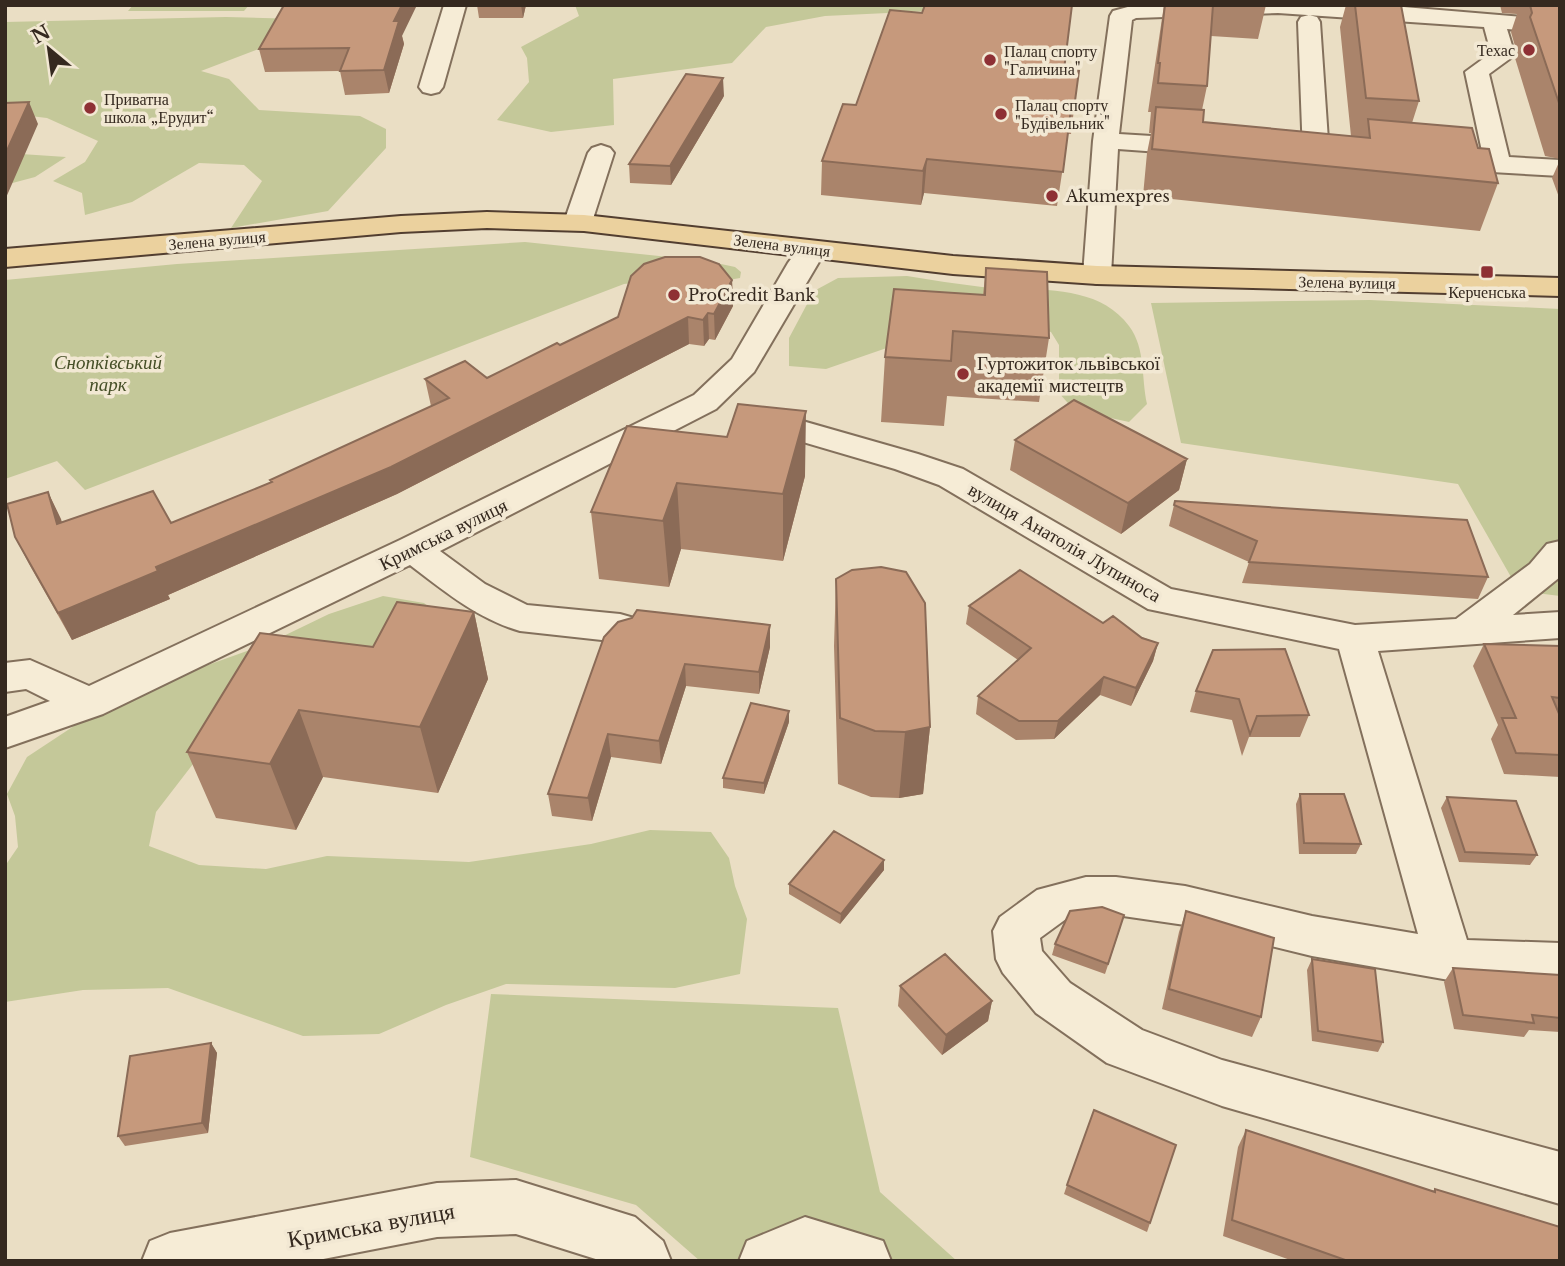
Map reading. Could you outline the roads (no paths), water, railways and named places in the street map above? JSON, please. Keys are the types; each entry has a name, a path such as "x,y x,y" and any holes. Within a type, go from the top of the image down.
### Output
{"main road":[{"name":"Зелена вулиця","path":"5,258 401,224 487,220 578,222 953,265 1097,275 1560,287"}],"street":[{"path":"431,87 455,5"},
{"path":"1097,275 1106,141 1119,19 1126,13 1206,7 1308,8 1560,27"},
{"path":"1290,153 1329,155 1309,22"},
{"path":"1494,22 1503,55 1477,72 1497,163"},
{"path":"1106,141 1224,149"},
{"path":"578,222 601,153"},
{"path":"1419,160 1560,168"},
{"name":"Кримська вулиця","path":"5,733 89,703 413,549 705,402 734,376 748,358 759,320 812,250"},
{"name":"вулиця Анатолія Лупиноса","path":"705,402 861,450 906,461 951,477 1161,600 1355,639 1468,629 1560,625"},
{"path":"413,549 472,593 520,618 621,628"},
{"path":"1468,629 1543,573 1560,553"},
{"path":"1355,639 1449,960"},
{"path":"5,678 30,674 89,703"},
{"path":"1560,964 1449,960 1312,936 1190,907 1126,898 1090,896 1061,901 1036,912 1016,931 1020,959 1052,998 1125,1047 1222,1083 1560,1178"},
{"name":"Кримська вулиця","path":"170,1261 437,1210 516,1207 616,1236 643,1261"},
{"path":"767,1261 805,1244 863,1261"}],"place":[{"name":"Техас","path":"1529,50"},
{"name":"Палац спорту \"Галичина\"","path":"990,60"},
{"name":"Приватна школа „Ерудит“","path":"90,108"},
{"name":"Палац спорту \"Будівельник\"","path":"1001,114"},
{"name":"Akumexpres","path":"1052,196"},
{"name":"Керченська","path":"1487,272"},
{"name":"ProCredit Bank","path":"674,295"},
{"name":"Гуртожиток львівської академії мистецтв","path":"963,374"}],"park label":[{"name":"Снопківський парк","path":"108,373"}]}
